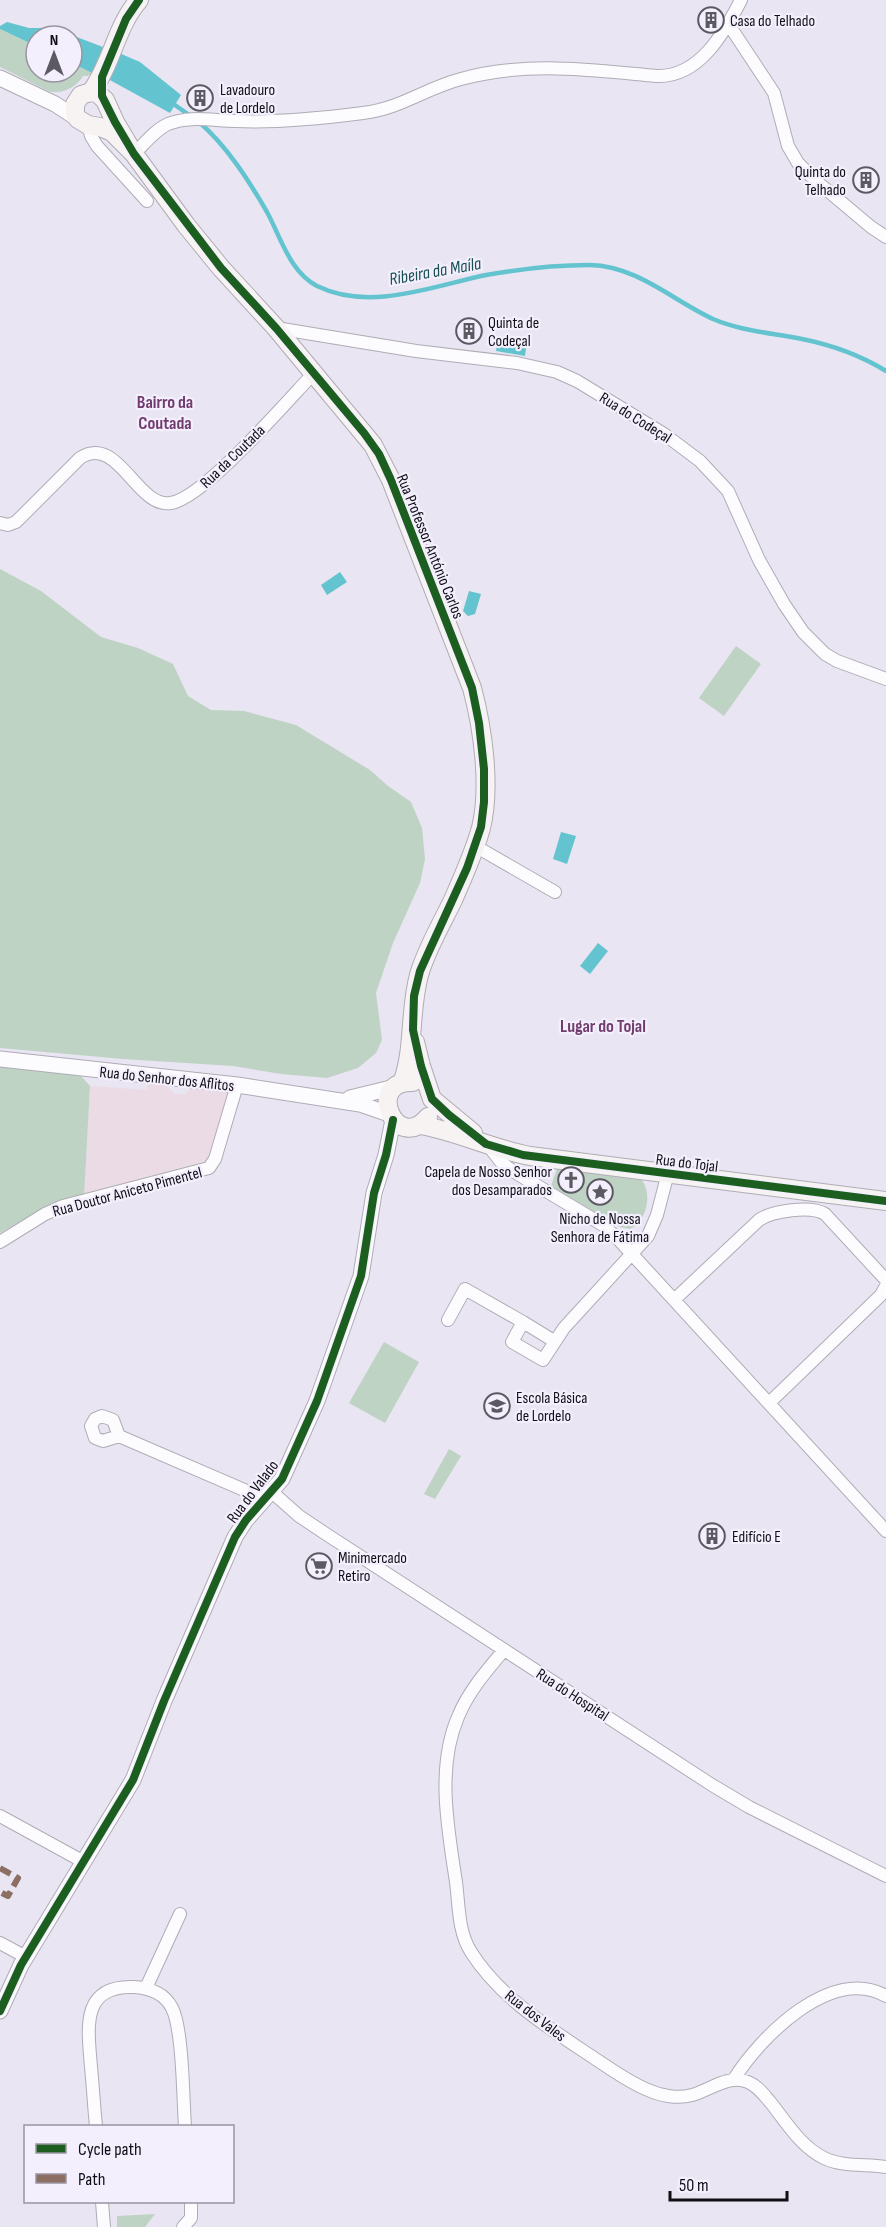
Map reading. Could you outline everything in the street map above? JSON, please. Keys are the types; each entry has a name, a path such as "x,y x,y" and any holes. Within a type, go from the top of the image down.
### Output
{"main road":[{"path":"95,97 119,36 131,10 139,0"},
{"path":"86,123 103,120 108,111 95,97"},
{"path":"95,97 75,104 74,110 86,123 112,132 134,154"},
{"path":"95,97 134,154"},
{"name":"Rua Professor António Carlos","path":"134,154 221,268 276,328 379,454 472,688 484,769 484,813 467,868 420,971 412,1020"},
{"path":"412,1020 418,1055 430,1095 431,1114 417,1126 399,1124 391,1117 388,1099 399,1085 409,1059 412,1020"},
{"path":"399,1085 417,1083 449,1115 486,1144"},
{"name":"Rua do Tojal","path":"417,1126 454,1132 486,1144 530,1156 886,1201"}],"street":[{"path":"134,154 160,129 175,122 198,119 268,120 382,110 459,79 520,70 570,68 656,76 669,75 699,60 713,46 729,25 741,0"},
{"path":"729,25 774,93 788,146 798,163 815,180 886,237"},
{"path":"0,78 55,104 86,123 95,143 147,201"},
{"path":"39,96 62,100 95,97"},
{"name":"Rua do Codeçal","path":"276,328 416,351 518,363 557,372 577,381 664,434 700,461 728,491 759,560 803,632 825,654 837,661 886,679"},
{"name":"Rua da Coutada","path":"0,523 10,524 18,520 80,458 92,453 100,454 117,463 155,501 170,503 183,499 216,474 314,373"},
{"path":"475,846 555,892"},
{"name":"Rua do Senhor dos Aflitos","path":"0,1059 237,1085 367,1105 391,1117"},
{"name":"Rua Doutor Aniceto Pimentel","path":"0,1242 56,1208 209,1168 215,1159 237,1085"},
{"path":"333,1101 364,1096 399,1085"},
{"name":"Rua do Valado","path":"0,2011 9,1988 26,1957 124,1796 137,1770 164,1701 235,1537 246,1520 286,1472 310,1420 363,1268 374,1192 386,1155 391,1117"},
{"path":"386,1155 396,1139 417,1126"},
{"path":"486,1144 506,1166 603,1225 886,1531"},
{"path":"523,1322 512,1342 543,1360 572,1318 632,1254 653,1226 668,1173"},
{"path":"674,1300 759,1220 769,1215 804,1209 816,1209 825,1214 886,1280"},
{"path":"769,1403 881,1295 886,1286"},
{"path":"448,1320 465,1289 554,1341"},
{"name":"Rua do Hospital","path":"119,1436 268,1496 724,1792 886,1876"},
{"name":"Rua dos Vales","path":"504,1650 467,1699 456,1723 450,1744 447,1817 462,1928 470,1951 493,1980 544,2025 629,2081 649,2091 669,2096 689,2096 734,2079"},
{"path":"0,1816 84,1862"},
{"path":"146,1988 180,1914"},
{"path":"0,1943 26,1957"},
{"path":"96,2125 88,2033 90,2014 98,1998 106,1992 125,1987 146,1988 163,1996 173,2009 176,2017 185,2125"},
{"path":"734,2079 761,2042 794,2015 822,1998 845,1988 854,1987 872,1989 886,1996"},
{"path":"734,2079 744,2080 758,2088 798,2137 822,2157 843,2163 886,2167"},
{"path":"102,2203 104,2227"},
{"path":"183,2227 190,2218 191,2203"}],"shaded area":[{"path":"147,1083 166,1085 175,1094 186,1094 190,1088 231,1092 209,1166 84,1197 90,1086 147,1090"}],"green space":[{"path":"0,29 24,40 24,79 0,67"},
{"path":"84,69 92,73 84,76"},
{"path":"34,84 76,84 68,90 48,91"},
{"path":"0,569 41,591 101,637 138,648 173,664 188,696 211,710 244,711 296,725 370,770 411,802 422,828 425,859 420,883 393,943 376,993 382,1040 376,1053 358,1068 327,1078 281,1074 233,1066 0,1048"},
{"path":"736,646 761,664 724,716 699,698"},
{"path":"0,1066 80,1075 90,1086 84,1197 40,1211 0,1233"},
{"path":"558,1166 641,1179 645,1185 647,1199 641,1220 630,1229 620,1227 551,1186"},
{"path":"384,1342 419,1362 385,1423 349,1403"},
{"path":"449,1449 461,1456 435,1499 424,1494"},
{"path":"155,2214 145,2227 117,2227 117,2216"}],"water":[{"path":"7,22 24,27 24,40 0,29 0,26"},
{"path":"84,40 103,47 92,73 84,69"},
{"path":"119,53 140,62 181,95 170,113 108,79"},
{"path":"498,337 527,342 525,356 496,351"},
{"path":"340,572 347,582 327,595 321,585"},
{"path":"469,591 481,594 475,614 468,616 463,611"},
{"path":"561,832 576,836 567,864 553,859"},
{"path":"598,943 608,951 590,974 580,966"}],"waterway":[{"name":"Ribeira da Maíla","path":"172,103 192,117"},
{"name":"Ribeira da Maíla","path":"199,122 219,142 245,176 267,212 293,263 308,280 317,286 358,297 380,297 512,271 564,266 607,267 623,271 654,285 713,319 746,329 824,344 856,355 886,371"}],"marked path":[{"path":"0,1868 18,1878 8,1896 0,1892"}],"cycle path":[{"path":"139,0 126,19 102,77 102,96 134,154 221,268 276,328 379,454 472,688 484,769 481,827 467,868 420,971 414,996 413,1030 421,1066 432,1099 486,1144 523,1155 886,1201"},
{"path":"0,2011 21,1965 133,1780 164,1701 235,1537 246,1520 282,1479 317,1401 361,1276 374,1193 386,1155 393,1120"}],"place":[{"name":"Casa do Telhado","path":"711,20"},
{"name":"Lavadouro de Lordelo","path":"200,98"},
{"name":"Quinta do Telhado","path":"866,180"},
{"name":"Quinta de Codeçal","path":"469,331"},
{"name":"Capela de Nosso Senhor dos Desamparados","path":"571,1180"},
{"name":"Nicho de Nossa Senhora de Fátima","path":"600,1192"},
{"name":"Escola Básica de Lordelo","path":"497,1406"},
{"name":"Edifício E","path":"712,1536"},
{"name":"Minimercado Retiro","path":"319,1566"}],"district":[{"name":"Bairro da Coutada","path":"165,412"},
{"name":"Lugar do Tojal","path":"603,1026"}]}
